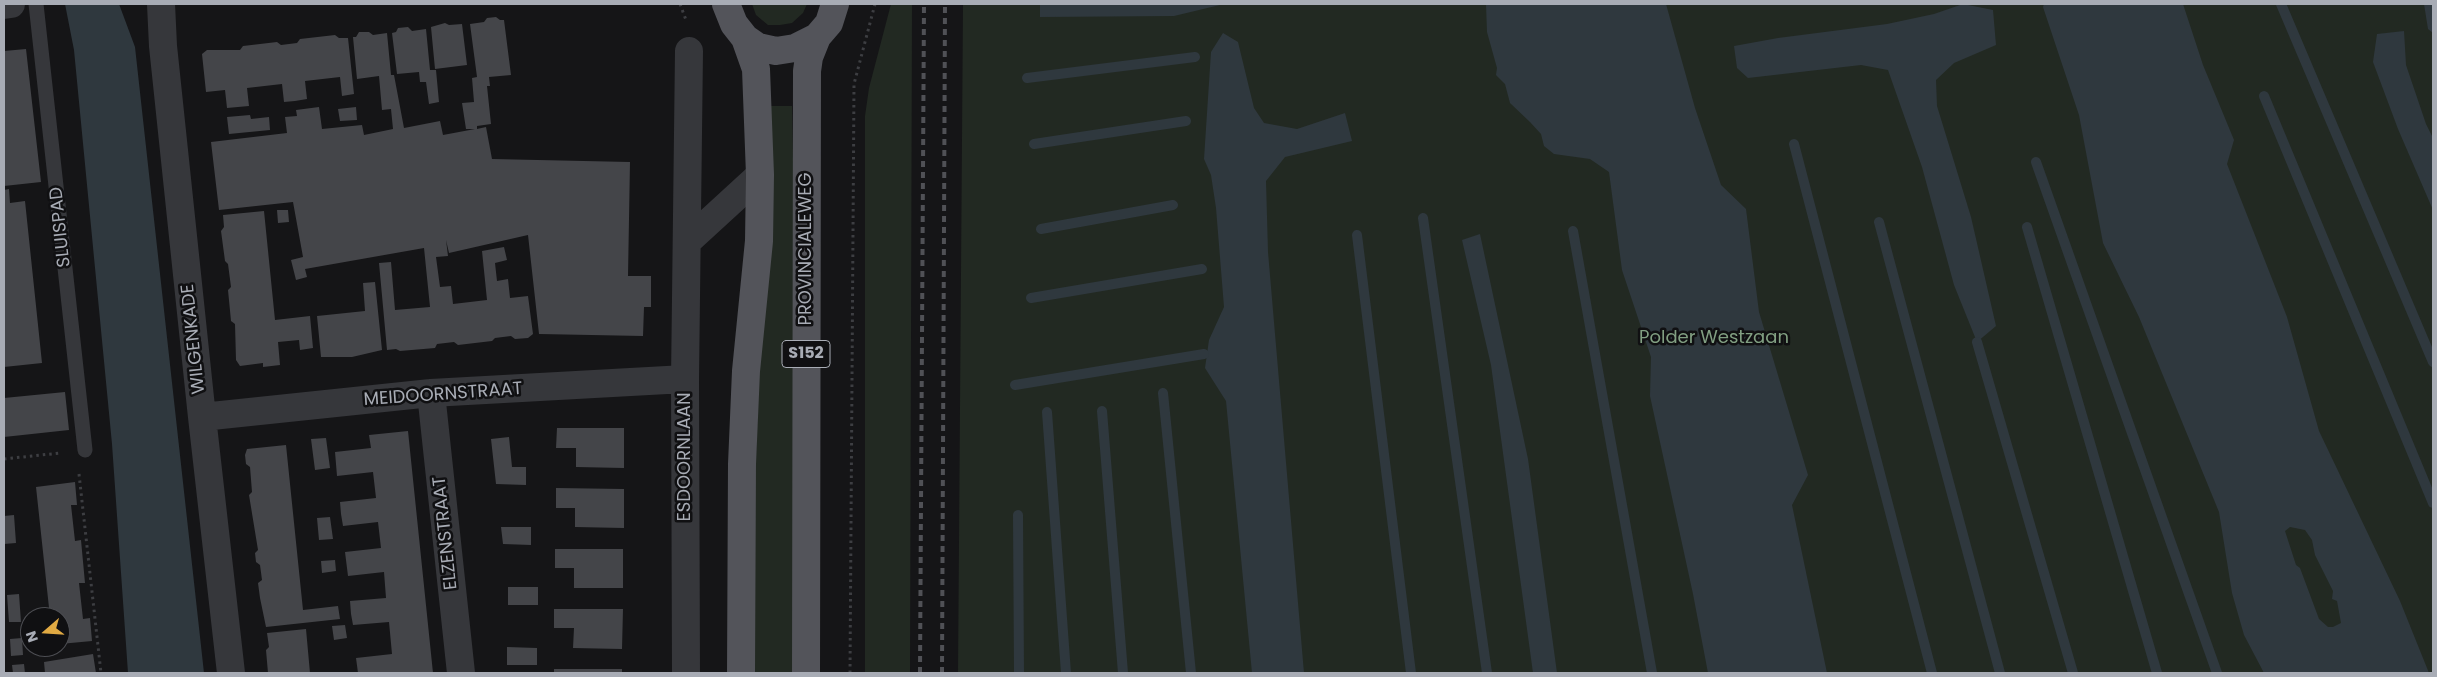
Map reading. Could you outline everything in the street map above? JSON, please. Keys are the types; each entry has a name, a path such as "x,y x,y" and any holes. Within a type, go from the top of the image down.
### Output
{"main road":[{"name":"S152","path":"726,4 734,24 745,38 758,48 776,52 795,48 817,37 829,23 835,4"},
{"name":"PROVINCIALEWEG","path":"806,673 806,71 808,57 817,37"},
{"name":"S152","path":"741,673 742,464 746,372 759,241 760,176 756,69 745,38"}],"street":[{"path":"4,5 11,4"},
{"name":"WILGENKADE","path":"161,4 202,417 231,673"},
{"name":"ESDOORNLAAN","path":"686,673 685,379 689,51"},
{"path":"688,241 760,176"},
{"name":"MEIDOORNSTRAAT","path":"202,417 431,394 685,379"},
{"name":"ELZENSTRAAT","path":"431,394 461,673"}],"lane":[{"name":"SLUISPAD","path":"36,4 81,450"}],"path":[{"path":"850,673 854,84 874,4"},
{"path":"4,458 81,450 101,673"}],"green space":[{"path":"752,4 807,4 803,13 792,23 768,25 756,15"},
{"path":"891,4 912,4 910,673 865,673 865,116 869,88"},
{"name":"Polder Westzaan","path":"963,4 2433,4 2433,673 958,673"},
{"path":"769,106 792,106 797,367 794,673 752,673 753,534"}],"shaded area":[{"path":"65,4 119,4 135,47 204,673 128,673 112,444 74,50"},
{"path":"1040,4 1224,4 1174,16 1040,17"},
{"path":"1486,4 1666,4 1695,108 1721,185 1746,209 1759,312 1808,475 1792,505 1827,673 1708,673 1693,594 1650,396 1651,357 1622,270 1609,172 1590,159 1554,154 1544,146 1541,134 1510,103 1505,84 1496,75 1497,68 1487,32"},
{"path":"1963,4 1993,10 1996,45 1954,63 1936,80 1937,106 1971,217 1996,326 1977,342 1954,285 1922,167 1888,70 1861,65 1748,78 1737,68 1734,46 1778,38 1887,24 1934,14"},
{"path":"2044,4 2183,4 2203,65 2234,140 2227,164 2287,317 2319,431 2400,601 2429,673 2264,673 2244,635 2232,593 2219,512 2139,317 2103,243 2079,115 2043,7","holes":["2290,527 2305,530 2312,540 2315,555 2333,591 2332,599 2337,601 2341,623 2333,627 2328,627 2319,619 2300,568 2296,565 2285,531"]},
{"path":"2424,4 2433,4 2433,33 2428,29"},
{"path":"2404,31 2406,65 2426,124 2433,138 2433,210 2398,129 2373,62 2377,34"},
{"path":"1223,33 1238,42 1254,108 1264,123 1297,129 1345,113 1352,141 1285,157 1266,181 1268,252 1304,673 1252,673 1226,401 1205,368 1209,340 1224,307 1216,208 1211,175 1204,159 1211,52"},
{"path":"1480,234 1528,459 1557,673 1533,673 1491,365 1462,240"}],"building":[{"path":"496,17 504,20 511,75 489,77 490,86 487,86 491,124 477,126 477,129 486,127 492,159 630,162 628,276 651,276 651,307 644,307 643,336 539,334 528,235 449,253 446,240 448,256 436,257 440,287 451,286 453,304 487,300 482,251 504,247 507,260 495,263 497,281 508,279 510,298 528,296 533,334 528,338 515,339 511,336 495,338 492,341 458,345 454,342 437,344 435,348 400,351 396,349 387,350 379,263 391,262 395,310 430,307 424,248 305,269 307,277 296,280 291,260 303,257 293,202 219,210 211,142 287,133 285,117 297,116 296,110 319,107 322,129 362,125 364,135 393,129 391,109 382,110 379,76 357,79 353,37 356,37 359,32 369,32 373,35 387,33 391,75 394,75 404,128 440,121 443,135 475,129 466,129 462,103 474,102 472,78 477,77 470,24 484,22 487,18"},
{"path":"445,23 449,25 462,24 467,65 435,69 431,27"},
{"path":"408,27 412,31 426,29 430,70 436,70 439,102 429,104 426,82 420,82 419,72 397,74 392,33 396,32 398,28"},
{"path":"335,35 339,38 348,38 354,94 342,96 340,77 305,81 307,99 295,101 284,102 282,84 247,88 249,106 227,108 225,90 206,92 202,54 207,50 240,50 243,46 277,42 281,45 297,43 300,39"},
{"path":"26,49 41,182 4,186 4,51"},
{"path":"356,107 357,120 340,121 338,109"},
{"path":"250,115 251,119 269,117 270,130 229,134 227,117"},
{"path":"9,189 10,203 25,201 42,363 4,367 4,190"},
{"path":"277,210 288,210 289,222 278,223"},
{"path":"264,211 275,320 310,316 313,348 300,350 299,340 278,342 280,365 263,367 263,363 240,366 236,360 235,324 231,321 228,290 231,287 221,231 224,227 223,215"},
{"path":"375,282 382,350 352,357 321,357 317,316 365,311 363,283"},
{"path":"65,392 69,430 4,437 4,398"},
{"path":"557,428 624,428 624,468 576,467 576,448 556,448"},
{"path":"408,431 433,673 358,673 356,658 392,654 389,622 353,625 351,614 350,601 386,598 384,572 348,576 345,552 381,548 378,522 343,526 340,502 376,498 373,472 337,476 335,452 371,448 369,435"},
{"path":"509,437 512,467 526,467 526,485 496,484 491,439"},
{"path":"326,438 330,468 315,470 311,439"},
{"path":"286,445 303,610 338,606 340,619 266,627 258,583 262,580 260,565 256,562 255,553 258,550 249,495 252,492 250,467 246,464 245,455 247,449"},
{"path":"75,482 77,505 71,505 75,541 81,540 85,583 79,583 83,619 90,618 92,641 70,643 70,607 49,607 36,487"},
{"path":"556,488 624,489 624,528 575,527 575,508 556,508"},
{"path":"14,515 16,543 4,544 4,516"},
{"path":"330,517 333,539 319,540 317,518"},
{"path":"501,527 531,527 531,545 503,544"},
{"path":"555,549 623,549 623,588 574,588 574,568 555,568"},
{"path":"335,560 336,571 322,573 321,561"},
{"path":"508,587 538,587 538,605 508,605"},
{"path":"19,594 20,622 9,622 7,595"},
{"path":"554,609 623,609 622,649 573,648 574,628 554,628"},
{"path":"345,625 347,638 334,640 332,626"},
{"path":"306,629 310,673 268,673 266,650 269,647 267,633"},
{"path":"20,638 20,655 11,656 10,639"},
{"path":"507,647 537,648 537,665 507,665"},
{"path":"93,654 96,673 45,673 44,662"},
{"path":"24,664 25,673 13,673 12,665"},
{"path":"554,669 622,669 622,673 554,673"}],"waterway":[{"path":"2281,4 2433,362"},
{"path":"1027,78 1195,57"},
{"path":"2264,96 2433,503"},
{"path":"1034,144 1186,121"},
{"path":"1794,144 1932,673"},
{"path":"2036,162 2217,673"},
{"path":"1041,229 1173,205"},
{"path":"1423,218 1487,673"},
{"path":"1879,222 2000,673"},
{"path":"2027,227 2157,673"},
{"path":"1573,231 1652,673"},
{"path":"1357,235 1411,673"},
{"path":"1031,298 1202,269"},
{"path":"1977,342 2073,673"},
{"path":"1015,385 1204,354"},
{"path":"1163,393 1191,673"},
{"path":"1102,411 1123,673"},
{"path":"1047,412 1066,673"},
{"path":"1018,515 1019,673"}],"railway":[{"path":"920,673 924,4"},
{"path":"942,673 945,4"}]}
